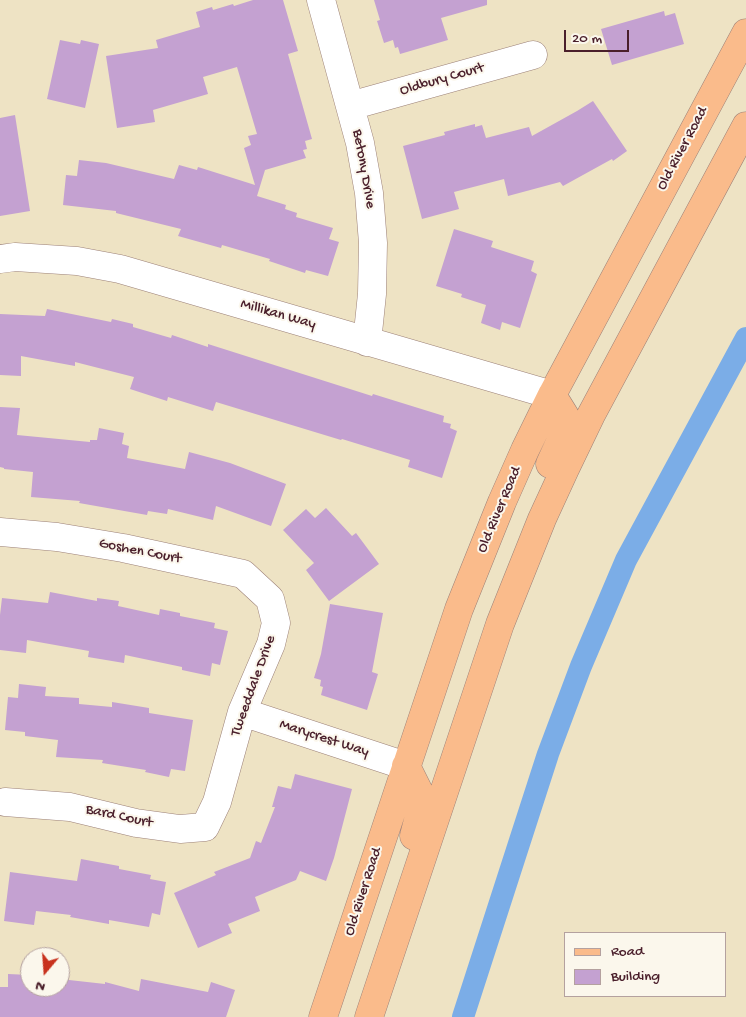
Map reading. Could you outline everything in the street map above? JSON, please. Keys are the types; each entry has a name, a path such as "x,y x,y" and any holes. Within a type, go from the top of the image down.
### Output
{"main road":[{"name":"Old River Road","path":"323,1017 459,609 502,502 552,395 746,33"},
{"path":"369,1017 494,642 542,520 564,469 591,415 746,126"},
{"path":"507,606 506,562 561,440 565,416 552,395"},
{"path":"405,909 399,890 422,805 420,792 406,766"}],"street":[{"name":"Betony Drive","path":"321,0 360,143 369,193 374,243 372,294 367,342"},
{"name":"Oldbury Court","path":"350,106 533,55"},
{"name":"Millikan Way","path":"0,259 15,257 77,261 120,269 552,395"},
{"name":"Goshen Court","path":"0,532 57,537 123,548 243,574 270,599"},
{"name":"Tweeddale Drive","path":"217,802 242,712 271,644 276,623 270,599"},
{"name":"Marycrest Way","path":"242,712 406,766"},
{"name":"Bard Court","path":"5,802 70,806 136,823 180,829 205,827 217,802"}],"building":[{"path":"253,0 283,0 298,51 288,54 312,139 305,141 307,149 303,150 306,158 265,170 257,196 286,205 285,209 297,213 296,217 333,228 329,239 339,242 328,276 306,270 305,273 269,261 270,259 222,245 221,248 178,236 181,229 116,213 116,211 63,205 66,175 77,176 79,160 106,163 174,179 179,165 197,170 198,167 255,185 244,148 251,145 248,136 257,134 237,67 203,77 208,94 153,110 155,122 117,128 106,56 158,48 156,40 200,27 196,12 212,7 213,10 233,4 234,6"},
{"path":"374,0 487,0 487,5 441,18 448,40 400,54 398,47 395,48 393,40 384,43 377,21 380,20"},
{"path":"664,11 665,16 675,13 684,44 612,65 601,29"},
{"path":"60,40 80,44 81,40 99,44 85,108 47,99"},
{"path":"593,101 627,151 613,161 612,159 563,186 560,182 508,196 504,179 454,192 459,209 422,219 403,146 445,135 444,132 475,124 475,127 482,125 486,138 529,127 532,136"},
{"path":"15,115 30,211 0,216 0,118"},
{"path":"454,229 493,241 491,247 534,261 531,271 537,274 520,328 502,322 500,330 481,323 486,305 461,297 462,294 436,286"},
{"path":"47,309 111,322 112,319 133,324 133,327 171,338 172,335 208,347 208,344 372,396 373,394 444,416 443,422 451,424 450,428 457,431 442,478 408,467 410,460 216,402 213,411 168,397 167,401 130,389 134,377 75,362 75,366 21,356 21,376 0,375 0,314 45,316"},
{"path":"0,407 20,408 17,435 90,442 90,440 97,440 99,428 124,433 122,444 129,446 127,458 185,469 189,452 230,463 286,484 271,526 216,506 213,520 168,509 167,514 148,511 147,515 79,503 80,501 31,497 33,472 0,467"},
{"path":"326,508 352,536 356,533 379,564 329,601 306,570 314,563 283,530 306,509 315,518"},
{"path":"50,592 97,601 97,598 119,601 118,606 159,615 160,609 180,613 180,616 215,623 214,628 228,631 220,665 212,663 210,676 182,670 182,667 125,655 124,663 88,657 89,651 27,640 26,653 0,650 2,598 48,603"},
{"path":"330,604 383,613 372,672 378,674 367,710 321,695 323,687 320,686 321,680 314,678 321,654"},
{"path":"19,684 46,687 45,696 79,698 79,704 112,707 112,702 149,708 149,713 193,720 185,771 171,769 169,777 145,772 146,770 102,763 103,760 56,757 58,740 25,736 25,732 5,730 8,697 18,698"},
{"path":"295,774 352,789 326,881 300,871 296,880 255,897 260,911 228,924 232,933 198,948 174,893 216,875 214,872 250,858 256,841 261,843 275,807 272,807 278,786 291,789"},
{"path":"81,859 119,866 119,869 151,875 150,879 166,882 160,915 152,913 149,927 109,920 109,924 70,917 71,915 36,911 34,925 4,921 10,872 77,881"},
{"path":"8,974 20,975 20,997 70,997 70,980 105,984 105,982 139,991 141,979 208,992 211,982 235,990 226,1017 0,1017 0,987 8,987"}],"waterway":[{"path":"463,1017 548,754 581,666 626,560 746,338"}]}
